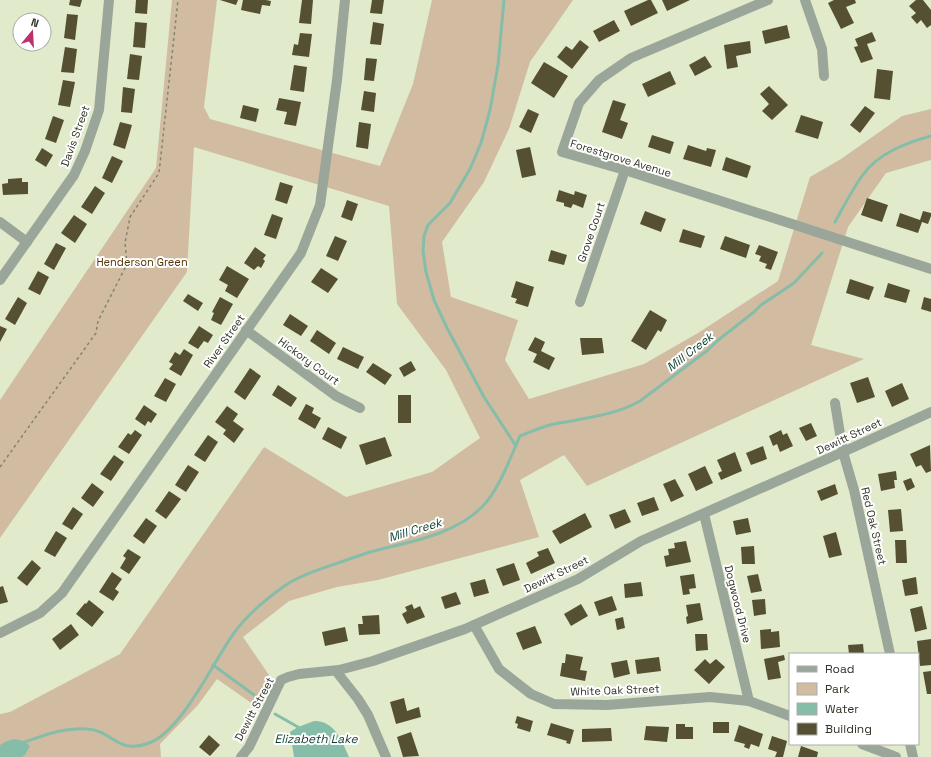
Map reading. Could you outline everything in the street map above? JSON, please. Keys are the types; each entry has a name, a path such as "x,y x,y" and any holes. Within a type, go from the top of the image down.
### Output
{"street":[{"name":"Davis Street","path":"0,280 74,175 85,151 98,110 109,0"},
{"name":"River Street","path":"0,633 40,613 62,593 301,253 320,205 337,80 345,0"},
{"name":"Forestgrove Avenue","path":"768,0 631,58 598,80 579,103 562,152 625,170 931,269"},
{"path":"805,0 822,48 824,76"},
{"name":"Grove Court","path":"580,302 625,170"},
{"path":"0,222 27,242"},
{"name":"Hickory Court","path":"246,330 336,396 360,408"},
{"name":"Red Oak Street","path":"835,403 843,452 854,490 890,653"},
{"name":"Dewitt Street","path":"241,757 249,747 281,680 300,674 336,671 373,661 474,625 578,579 641,542 931,412"},
{"name":"Dogwood Drive","path":"704,514 749,701"},
{"name":"White Oak Street","path":"474,625 499,669 531,694 554,704 607,705 710,697 749,701 789,716"},
{"path":"336,671 358,699 368,715 386,757"},
{"path":"865,745 896,757"},
{"path":"910,745 912,757"}],"path":[{"path":"0,467 96,333 98,321 127,264 125,243 130,217 159,173 178,0"}],"green space":[{"name":"Henderson Green","path":"172,0 217,0 204,107 210,119 380,166 413,84 432,0 573,0 530,62 509,129 484,182 442,242 451,297 518,320 505,360 529,399 644,364 698,333 778,281 810,177 841,159 902,116 931,109 931,160 886,173 848,227 811,345 864,359 587,486 564,455 520,480 539,537 378,580 337,587 289,601 243,637 271,678 257,707 217,679 198,705 160,744 161,757 0,757 0,714 10,712 120,654 264,447 346,497 432,472 480,438 446,370 397,304 389,206 194,147 187,272 0,538 0,400 156,168"}],"water":[{"name":"Elizabeth Lake","path":"314,721 327,724 332,728 340,738 349,757 294,757 290,732 298,727"},
{"path":"14,739 24,741 30,746 25,755 22,757 0,757 0,745"}],"building":[{"path":"70,0 82,0 80,7 69,5"},
{"path":"136,0 148,0 147,14 135,13"},
{"path":"220,0 238,0 236,5"},
{"path":"243,0 271,1 270,6 262,5 260,14 241,10"},
{"path":"302,0 313,0 311,24 299,23"},
{"path":"372,0 384,0 382,14 370,13"},
{"path":"651,0 658,13 631,26 624,11"},
{"path":"662,0 690,0 667,11"},
{"path":"834,0 855,0 856,3 846,7 854,23 841,29 828,3"},
{"path":"916,0 923,0 931,10 931,25 927,28 921,20 917,24 911,17 916,13 909,6"},
{"path":"67,14 78,15 75,40 64,38"},
{"path":"614,20 620,31 599,42 593,31"},
{"path":"135,22 147,23 145,48 133,47"},
{"path":"373,22 384,24 381,45 370,44"},
{"path":"787,25 790,38 765,44 762,31"},
{"path":"872,32 876,41 867,44 873,59 861,63 854,47 858,46 855,39"},
{"path":"300,33 312,34 309,57 292,55 294,44 298,45"},
{"path":"580,40 589,47 572,69 557,57 566,46 572,50"},
{"path":"750,41 751,53 736,56 738,67 727,69 724,45"},
{"path":"65,47 77,49 74,73 61,72"},
{"path":"130,54 142,56 139,80 127,79"},
{"path":"705,56 712,67 695,76 689,65"},
{"path":"366,58 377,59 374,81 364,80"},
{"path":"544,62 568,76 554,98 531,83"},
{"path":"294,65 307,67 304,92 290,90"},
{"path":"877,69 893,71 890,100 874,98"},
{"path":"670,71 676,84 648,97 642,84"},
{"path":"63,80 75,82 70,107 58,105"},
{"path":"769,86 788,105 772,120 762,111 769,104 760,94"},
{"path":"123,87 135,89 132,113 121,112"},
{"path":"364,91 376,93 374,112 361,110"},
{"path":"279,98 301,102 296,126 284,124 287,112 276,110"},
{"path":"613,100 626,104 620,120 628,123 622,139 602,132"},
{"path":"243,105 259,109 256,122 240,118"},
{"path":"865,106 875,113 860,133 850,125"},
{"path":"528,109 539,114 531,133 519,127"},
{"path":"801,115 823,122 818,139 795,132"},
{"path":"53,116 64,120 56,143 45,139"},
{"path":"120,122 132,125 125,149 113,145"},
{"path":"359,122 371,124 368,149 356,147"},
{"path":"652,135 674,142 670,154 648,147"},
{"path":"688,145 706,151 707,148 716,150 711,167 683,159"},
{"path":"530,147 536,175 522,178 516,150"},
{"path":"42,148 53,155 46,167 35,160"},
{"path":"112,156 123,161 112,183 102,178"},
{"path":"726,157 751,166 747,178 722,170"},
{"path":"22,178 22,182 28,182 28,194 3,195 2,184 8,183 8,179"},
{"path":"280,182 293,186 287,204 275,200"},
{"path":"95,186 105,193 92,214 81,207"},
{"path":"559,190 574,195 575,191 587,195 583,208 573,204 571,208 564,206 564,203 556,201"},
{"path":"867,198 888,205 882,222 861,215"},
{"path":"347,200 358,204 352,221 341,217"},
{"path":"645,211 666,219 661,232 640,224"},
{"path":"923,211 931,213 931,216 928,224 922,222 918,233 896,226 900,213 920,220"},
{"path":"272,214 283,218 276,239 264,235"},
{"path":"74,215 87,224 75,243 61,233"},
{"path":"683,229 705,236 701,248 679,242"},
{"path":"335,236 347,241 338,261 326,256"},
{"path":"725,236 750,245 746,258 720,249"},
{"path":"56,243 66,248 54,270 44,264"},
{"path":"759,245 778,252 771,270 765,268 767,264 759,261 761,256 755,254"},
{"path":"255,247 266,255 263,259 265,261 261,268 258,266 254,270 244,263"},
{"path":"551,250 567,255 564,265 548,261"},
{"path":"227,266 249,279 237,298 225,291 228,285 219,280"},
{"path":"321,268 338,279 328,293 311,282"},
{"path":"38,271 49,277 40,295 28,289"},
{"path":"850,279 874,287 869,300 846,293"},
{"path":"516,281 534,287 528,307 515,303 517,299 511,297"},
{"path":"888,283 910,290 906,303 884,297"},
{"path":"188,294 203,303 198,311 183,301"},
{"path":"18,297 27,303 15,325 5,319"},
{"path":"220,297 233,304 221,325 211,320 214,313 212,312"},
{"path":"924,297 931,299 931,312 921,309"},
{"path":"650,310 667,320 661,332 658,330 646,350 631,341"},
{"path":"290,314 308,326 301,336 283,325"},
{"path":"0,326 7,329 0,342"},
{"path":"199,326 213,335 208,343 204,341 198,349 188,343"},
{"path":"317,330 336,343 329,354 310,341"},
{"path":"535,337 545,342 541,351 555,358 549,370 533,362 537,354 528,350"},
{"path":"580,338 602,338 604,353 582,355"},
{"path":"343,347 364,357 358,369 337,359"},
{"path":"184,349 193,355 181,376 169,369 173,364 169,362 175,352 180,355"},
{"path":"411,361 416,370 404,377 399,368"},
{"path":"373,363 392,375 385,385 366,372"},
{"path":"250,368 261,376 245,400 234,392"},
{"path":"868,377 875,397 857,403 850,383"},
{"path":"165,378 176,384 166,402 154,396"},
{"path":"902,383 909,399 892,407 885,391"},
{"path":"278,385 297,398 291,407 272,395"},
{"path":"398,395 411,395 411,423 398,423"},
{"path":"306,404 314,408 312,413 321,418 315,429 298,419"},
{"path":"144,405 157,414 151,423 148,421 145,426 135,419"},
{"path":"227,406 238,414 233,421 244,429 234,443 223,434 226,430 215,422"},
{"path":"811,423 817,436 806,441 799,428"},
{"path":"328,427 347,437 341,449 322,439"},
{"path":"135,430 142,435 129,454 118,447 128,433 131,435"},
{"path":"781,430 783,435 787,433 793,446 780,452 777,444 773,446 769,436"},
{"path":"208,435 218,442 205,462 194,455"},
{"path":"385,437 392,456 366,465 359,445"},
{"path":"930,445 931,471 926,473 921,465 916,467 910,454"},
{"path":"763,446 767,459 751,465 746,453"},
{"path":"735,452 742,471 721,480 718,473 722,471 717,460"},
{"path":"114,455 124,462 111,481 100,474"},
{"path":"188,465 199,472 186,492 175,485"},
{"path":"705,466 713,483 696,491 688,474"},
{"path":"896,471 897,480 894,480 895,488 881,491 878,474"},
{"path":"911,478 915,487 907,491 903,481"},
{"path":"675,479 684,496 671,502 663,484"},
{"path":"92,483 104,492 93,507 81,498"},
{"path":"835,484 838,494 821,501 817,491"},
{"path":"169,491 181,499 166,519 155,511"},
{"path":"654,497 659,510 642,516 637,503"},
{"path":"73,507 83,514 72,530 62,524"},
{"path":"625,509 631,522 615,529 609,515"},
{"path":"901,509 903,531 890,532 888,510"},
{"path":"585,513 592,527 560,544 552,531"},
{"path":"146,518 157,526 144,544 133,536"},
{"path":"748,518 751,532 736,535 733,521"},
{"path":"56,531 67,538 55,557 44,551"},
{"path":"836,532 842,555 829,558 823,536"},
{"path":"895,540 906,540 907,563 896,563"},
{"path":"686,541 691,562 666,567 664,556 669,555 668,549 675,548 674,543"},
{"path":"754,546 755,564 742,564 741,547"},
{"path":"548,548 555,563 531,574 526,563 539,556 537,552"},
{"path":"128,549 141,557 129,574 120,568 126,558 123,556"},
{"path":"32,560 41,568 27,586 17,578"},
{"path":"514,563 520,580 503,586 496,569"},
{"path":"112,572 122,579 115,589 119,592 113,601 99,592"},
{"path":"694,574 696,588 689,589 690,594 683,595 680,576"},
{"path":"758,574 762,591 751,593 747,576"},
{"path":"916,577 918,594 905,596 902,580"},
{"path":"485,579 489,593 474,597 470,583"},
{"path":"641,582 643,596 625,598 624,584"},
{"path":"3,586 8,602 0,604 0,587"},
{"path":"456,592 461,604 445,609 441,597"},
{"path":"612,596 617,610 599,616 594,602"},
{"path":"765,599 766,614 754,616 752,600"},
{"path":"89,600 104,612 92,627 76,614"},
{"path":"700,603 703,620 687,624 686,617 688,616 686,605"},
{"path":"412,604 414,609 420,606 425,617 407,624 402,614 407,611 405,607"},
{"path":"581,604 588,616 571,626 564,614"},
{"path":"922,606 927,629 915,632 910,609"},
{"path":"379,615 380,634 359,635 358,624 363,624 362,616"},
{"path":"623,617 625,628 617,630 615,619"},
{"path":"71,624 79,635 60,650 52,639"},
{"path":"535,626 542,643 523,650 516,633"},
{"path":"345,627 348,641 325,646 322,632"},
{"path":"771,629 771,632 779,631 780,647 761,649 760,630"},
{"path":"695,634 707,634 708,650 696,651"},
{"path":"931,639 931,665 920,666 917,641"},
{"path":"863,644 864,653 849,653 848,645"},
{"path":"566,654 583,657 580,670 587,671 585,681 560,676 562,663 565,663"},
{"path":"784,655 785,660 778,662 781,678 768,680 764,659"},
{"path":"659,657 661,671 637,674 635,660"},
{"path":"705,659 710,664 716,659 725,667 709,684 694,670"},
{"path":"627,660 630,674 614,678 611,663"},
{"path":"931,671 931,694 927,694 923,672"},
{"path":"404,698 407,711 419,707 421,717 396,724 390,702"},
{"path":"517,716 533,721 530,732 517,728 518,724 515,723"},
{"path":"713,722 729,722 729,733 713,733"},
{"path":"551,723 574,730 570,744 566,743 567,741 547,735"},
{"path":"676,724 685,724 685,727 693,727 693,739 676,739"},
{"path":"739,725 763,734 759,747 751,744 749,749 744,747 745,744 734,741"},
{"path":"646,726 669,727 667,742 644,740"},
{"path":"611,728 612,741 582,742 582,729"},
{"path":"411,732 419,756 403,757 397,737"},
{"path":"209,735 220,745 210,756 199,747"},
{"path":"772,736 787,741 783,757 775,757 777,752 768,749"},
{"path":"801,746 818,752 817,757 798,757"}],"waterway":[{"path":"504,0 498,65 490,110 481,143 470,169 450,203 428,225 424,236 423,251 426,272 434,300 447,328 484,397 516,446"},
{"name":"Mill Creek","path":"835,222 858,181 876,161 893,150 931,136"},
{"name":"Mill Creek","path":"25,744 25,742 48,734 71,729 96,730 115,741 129,746 138,746 149,743 161,736 185,711 234,633 244,620 269,597 296,579 318,570 370,552 432,536 446,531 471,517 482,507 494,492 520,436 550,425 598,416 620,410 640,401 708,350 761,305 794,283 822,253"},
{"path":"213,665 261,700"},
{"path":"275,714 298,727 298,731"}]}
